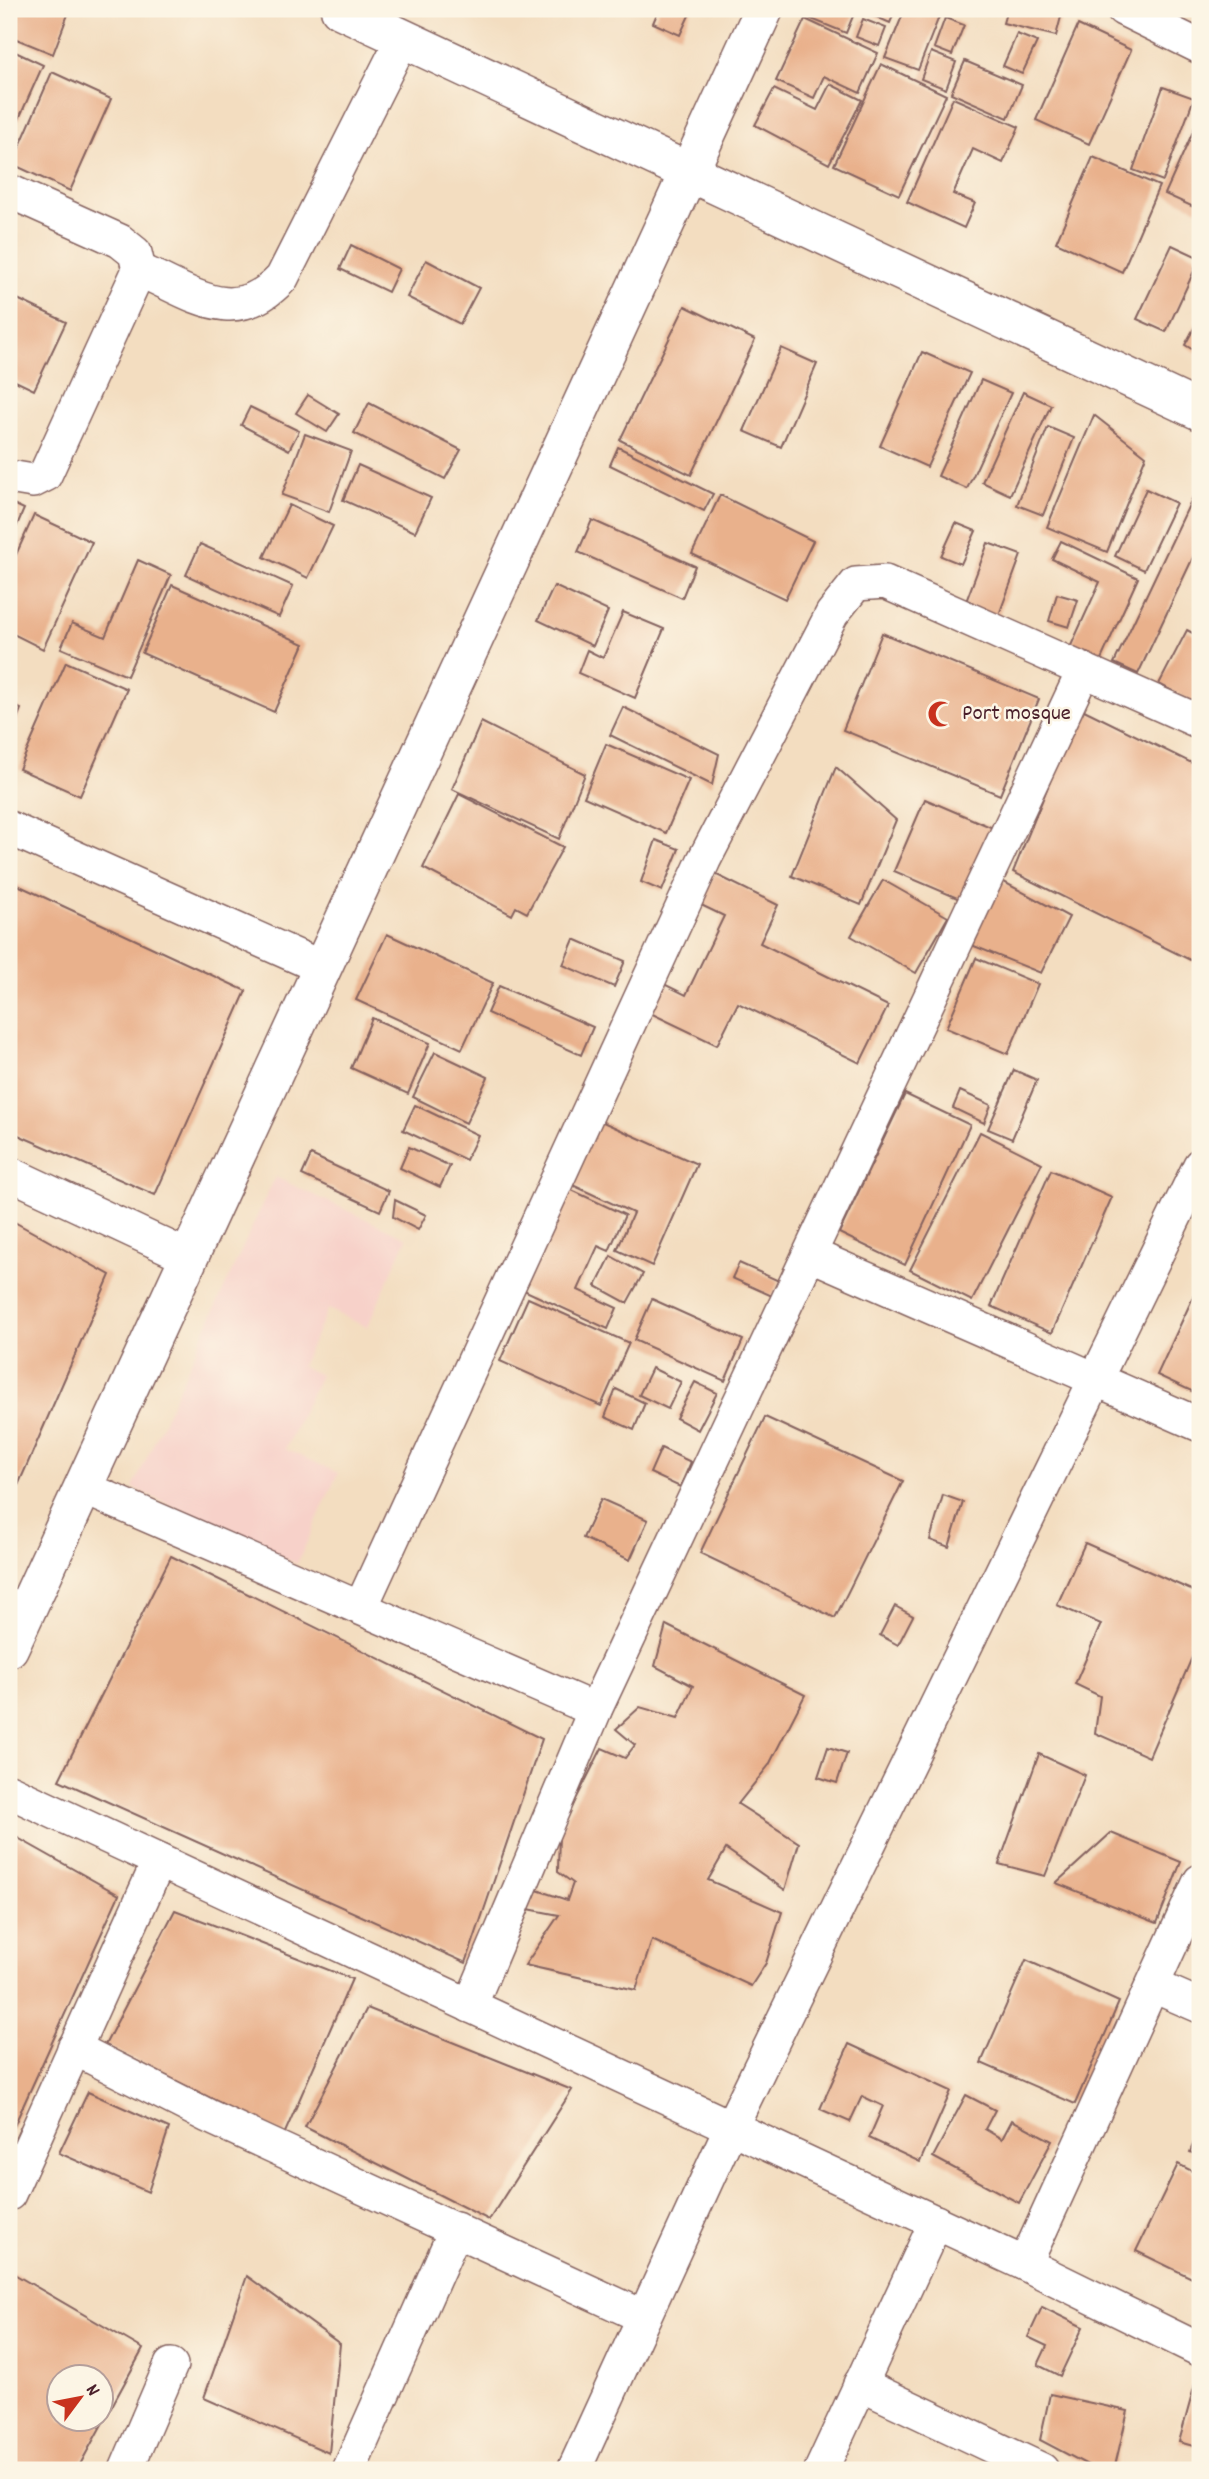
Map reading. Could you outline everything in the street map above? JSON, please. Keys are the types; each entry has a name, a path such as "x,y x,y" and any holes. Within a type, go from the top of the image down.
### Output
{"street":[{"path":"340,9 1200,411"},
{"path":"9,1648 764,9"},
{"path":"1123,9 1200,47"},
{"path":"139,270 220,305 244,305 266,295 282,278 403,38"},
{"path":"9,191 120,242 135,253 139,270 45,475 33,481 9,477"},
{"path":"360,1607 704,860 832,614 856,584 885,582 1200,722"},
{"path":"470,2006 595,1710 812,1255 1084,670"},
{"path":"9,828 323,968"},
{"path":"574,2470 731,2127 1200,1165"},
{"path":"9,1173 189,1257"},
{"path":"812,1255 1200,1425"},
{"path":"82,1487 595,1710"},
{"path":"9,1791 936,2222 1200,2350"},
{"path":"9,2194 159,1861"},
{"path":"1025,2264 1200,1881"},
{"path":"1154,1986 1200,2006"},
{"path":"74,2048 208,2116 644,2317"},
{"path":"821,2470 936,2222"},
{"path":"349,2470 456,2229"},
{"path":"126,2470 172,2365"},
{"path":"860,2384 1042,2470"}],"shaded area":[{"path":"275,1177 407,1238 367,1327 328,1309 301,1366 320,1375 285,1449 338,1473 297,1564 133,1488"}],"building":[{"path":"9,9 70,9 53,54 9,36"},
{"path":"659,9 692,9 680,35 653,23"},
{"path":"807,9 856,9 846,33 804,16"},
{"path":"866,9 896,9 890,23 865,12"},
{"path":"905,9 942,9 918,70 885,58"},
{"path":"1007,9 1048,9 1062,13 1056,36 1003,23"},
{"path":"945,18 964,25 952,55 934,48"},
{"path":"805,19 878,53 860,93 824,76 814,98 776,81"},
{"path":"863,19 886,28 879,46 856,37"},
{"path":"1078,25 1131,50 1089,144 1036,120"},
{"path":"1017,34 1037,42 1022,74 1003,66"},
{"path":"9,49 43,65 9,141"},
{"path":"931,52 956,62 946,89 921,79"},
{"path":"965,61 1022,85 1008,118 951,93"},
{"path":"881,64 946,95 899,195 834,165"},
{"path":"52,72 111,99 70,191 12,164"},
{"path":"830,84 862,100 829,164 755,125 774,89 817,110"},
{"path":"1163,87 1194,98 1163,181 1133,170"},
{"path":"953,98 1019,127 1003,163 973,149 953,194 975,203 964,228 907,202"},
{"path":"1200,116 1200,210 1165,194"},
{"path":"1093,157 1159,186 1122,272 1056,242"},
{"path":"351,245 399,269 388,292 340,269"},
{"path":"1172,245 1200,258 1166,332 1137,319"},
{"path":"426,260 479,288 460,324 407,297"},
{"path":"9,295 66,322 34,390 9,378"},
{"path":"685,306 755,340 691,475 620,440"},
{"path":"1200,317 1200,354 1185,345"},
{"path":"781,348 817,364 781,447 744,431"},
{"path":"922,352 970,373 927,467 880,446"},
{"path":"981,380 1011,393 967,489 938,476"},
{"path":"1023,392 1051,405 1010,495 982,482"},
{"path":"308,395 339,414 327,432 296,413"},
{"path":"369,403 461,450 445,479 354,433"},
{"path":"250,407 299,431 289,450 241,425"},
{"path":"1094,415 1146,456 1107,552 1047,527"},
{"path":"1048,427 1074,438 1043,515 1017,505"},
{"path":"305,434 351,451 329,512 282,495"},
{"path":"618,447 713,494 704,511 610,465"},
{"path":"358,465 431,498 415,532 343,500"},
{"path":"1200,482 1200,550 1197,549 1138,674 1114,663"},
{"path":"1146,489 1176,503 1144,570 1115,556"},
{"path":"720,495 813,541 785,599 692,554"},
{"path":"9,502 24,509 9,544"},
{"path":"289,505 333,526 308,578 264,557"},
{"path":"34,515 92,542 43,649 9,632 9,570"},
{"path":"592,520 695,566 682,598 578,552"},
{"path":"956,523 976,531 961,564 941,556"},
{"path":"1061,541 1138,578 1099,664 1069,650 1100,582 1052,559"},
{"path":"988,543 1021,555 997,620 964,607"},
{"path":"200,544 293,586 279,617 186,575"},
{"path":"138,560 171,575 127,676 61,648 72,623 105,637"},
{"path":"172,585 304,644 274,712 142,653"},
{"path":"554,586 608,611 593,646 538,620"},
{"path":"1057,594 1078,600 1069,627 1049,621"},
{"path":"623,612 664,629 635,698 578,673 587,650 603,658"},
{"path":"1187,630 1200,637 1200,706 1159,684"},
{"name":"Port mosque","path":"882,633 1039,699 1000,795 843,730"},
{"path":"66,662 127,689 80,796 19,769"},
{"path":"9,704 21,709 9,739"},
{"path":"623,707 719,754 712,785 610,735"},
{"path":"1080,708 1200,767 1200,965 1013,872"},
{"path":"481,722 585,774 559,839 452,789"},
{"path":"606,744 689,780 666,833 584,797"},
{"path":"836,767 896,820 861,905 792,876"},
{"path":"459,794 563,847 527,913 516,907 512,915 423,868"},
{"path":"925,799 1000,831 969,903 894,871"},
{"path":"656,840 679,849 662,891 641,882"},
{"path":"715,874 778,905 760,943 888,1006 860,1063 738,1003 717,1045 644,1010 658,981 686,995 724,916 699,904"},
{"path":"883,880 948,917 916,973 851,936"},
{"path":"9,881 246,991 155,1195 9,1131"},
{"path":"1002,881 1069,917 1041,973 969,944"},
{"path":"387,934 493,983 462,1049 356,1000"},
{"path":"574,939 625,961 614,987 563,965"},
{"path":"976,958 1038,984 1008,1054 946,1028"},
{"path":"499,986 593,1027 581,1055 487,1013"},
{"path":"372,1018 430,1043 408,1094 351,1068"},
{"path":"435,1052 488,1077 466,1123 413,1097"},
{"path":"1014,1070 1037,1080 1012,1139 988,1129"},
{"path":"960,1091 991,1105 984,1123 953,1108"},
{"path":"905,1094 970,1125 905,1265 839,1233"},
{"path":"415,1105 478,1135 466,1160 403,1130"},
{"path":"594,1118 697,1164 652,1266 617,1250 633,1213 566,1182"},
{"path":"980,1132 1042,1163 972,1301 910,1270"},
{"path":"409,1147 450,1166 440,1187 400,1168"},
{"path":"311,1155 389,1191 380,1211 302,1175"},
{"path":"1051,1170 1112,1197 1052,1333 991,1306"},
{"path":"561,1185 625,1215 609,1251 598,1246 578,1290 617,1308 608,1329 515,1286"},
{"path":"395,1200 426,1215 418,1230 393,1217"},
{"path":"9,1219 110,1275 9,1506"},
{"path":"611,1256 643,1274 627,1303 596,1286"},
{"path":"739,1263 779,1281 772,1296 732,1278"},
{"path":"1200,1282 1200,1395 1157,1375"},
{"path":"528,1298 629,1343 601,1406 500,1361"},
{"path":"652,1299 743,1340 725,1381 634,1340"},
{"path":"652,1368 681,1382 668,1409 639,1395"},
{"path":"695,1382 717,1393 698,1430 676,1418"},
{"path":"616,1389 645,1403 634,1430 605,1417"},
{"path":"765,1417 903,1481 835,1618 700,1553"},
{"path":"661,1448 691,1462 680,1487 650,1473"},
{"path":"943,1495 963,1502 949,1547 930,1540"},
{"path":"601,1499 648,1520 630,1560 583,1538"},
{"path":"1085,1543 1200,1594 1200,1639 1149,1757 1095,1733 1100,1696 1075,1684 1101,1624 1057,1605"},
{"path":"171,1556 542,1739 466,1963 59,1780"},
{"path":"895,1606 913,1616 898,1645 880,1635"},
{"path":"666,1625 805,1695 769,1765 738,1804 799,1843 785,1890 726,1849 708,1880 782,1912 766,1963 751,1986 652,1940 636,1990 525,1965 559,1915 528,1909 537,1890 567,1900 573,1883 558,1872 559,1833 602,1748 625,1758 635,1745 616,1729 640,1707 678,1718 693,1686 655,1666"},
{"path":"828,1747 847,1753 837,1783 818,1777"},
{"path":"1039,1754 1085,1775 1045,1876 999,1864"},
{"path":"9,1833 119,1895 9,2137"},
{"path":"1111,1833 1181,1862 1157,1923 1056,1883"},
{"path":"175,1910 352,1979 284,2135 105,2045"},
{"path":"1026,1960 1119,2002 1075,2104 981,2063"},
{"path":"367,2008 572,2090 489,2220 305,2127"},
{"path":"849,2044 951,2091 920,2162 869,2138 883,2106 862,2096 850,2122 820,2109"},
{"path":"88,2092 169,2128 148,2192 59,2153"},
{"path":"966,2095 995,2110 985,2129 1002,2139 1012,2120 1052,2141 1019,2203 933,2157"},
{"path":"1200,2127 1200,2157 1190,2152"},
{"path":"1178,2164 1200,2175 1198,2281 1136,2251"},
{"path":"9,2271 143,2349 116,2398 116,2364 46,2364 46,2434 97,2434 77,2470 9,2470"},
{"path":"247,2276 340,2344 329,2453 204,2398"},
{"path":"1042,2307 1083,2327 1060,2376 1038,2365 1047,2346 1028,2337"},
{"path":"1195,2384 1200,2385 1200,2448 1179,2442"},
{"path":"1050,2394 1128,2411 1114,2470 1097,2470 1040,2440"}],"place":[{"name":"Port mosque","path":"941,714"}]}
